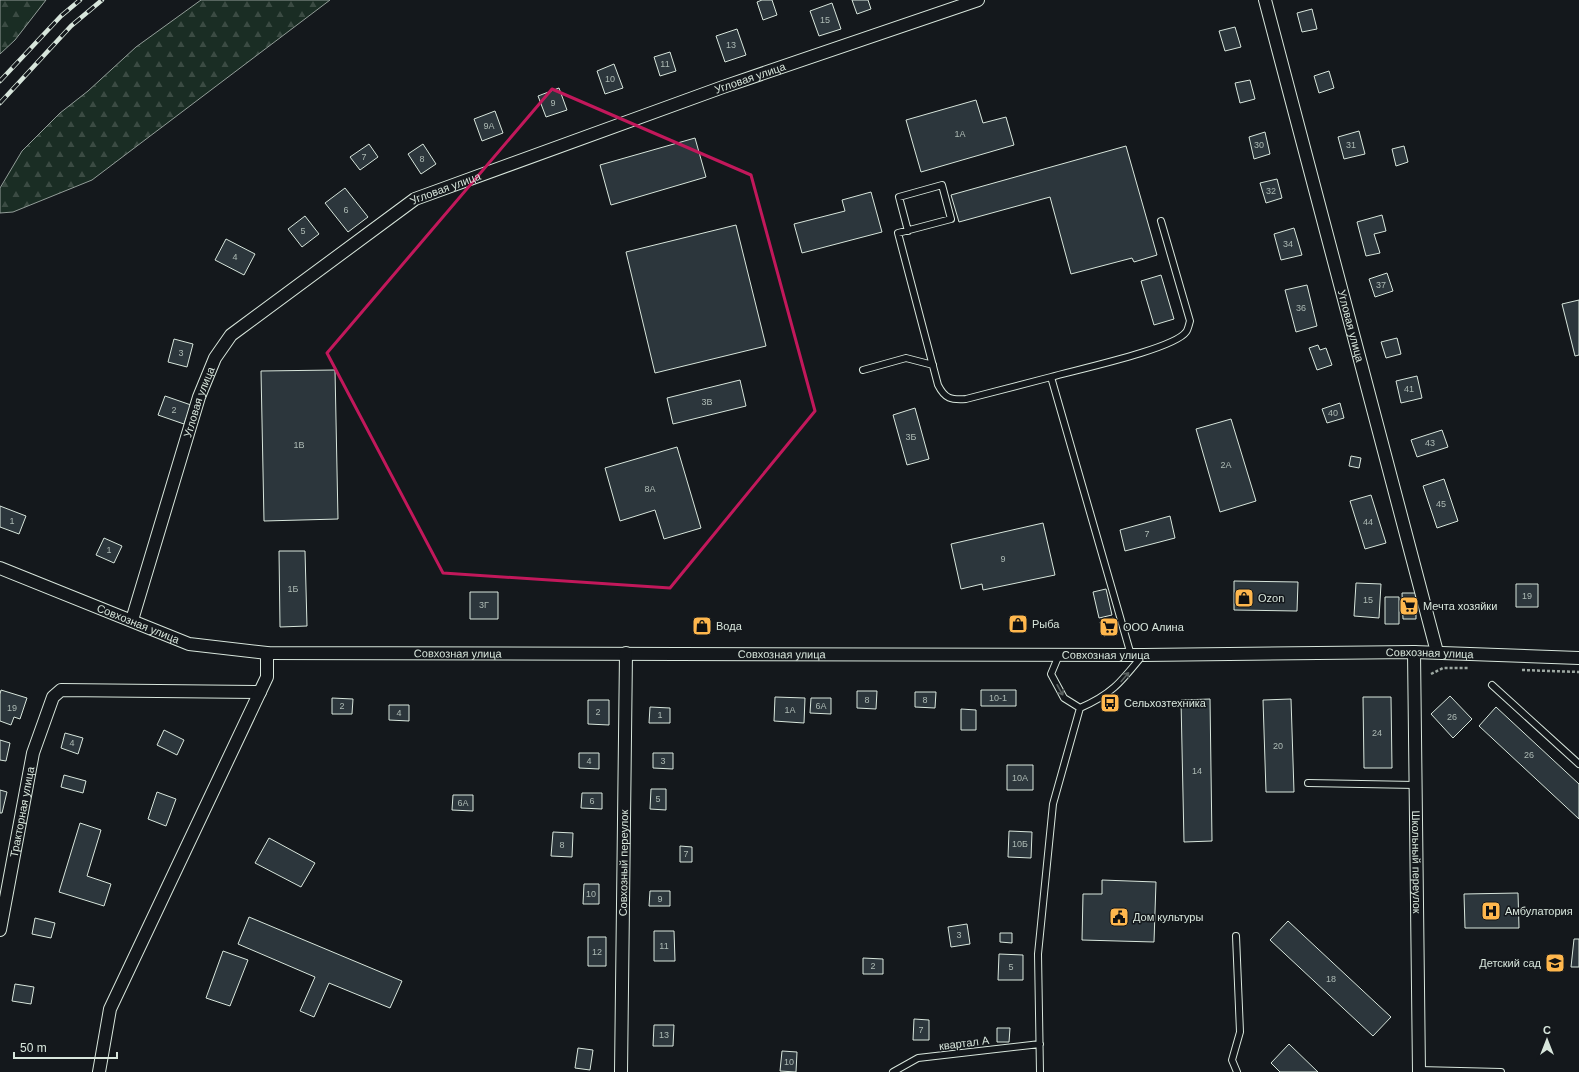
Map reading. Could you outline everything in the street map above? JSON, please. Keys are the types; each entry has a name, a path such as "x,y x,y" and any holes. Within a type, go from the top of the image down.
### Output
{"street":[{"name":"Угловая улица","path":"132,620 199,397 215,358 231,335 415,199 723,87 978,0"},
{"name":"Угловая улица","path":"1265,0 1437,652"},
{"name":"Совхозная улица","path":"0,568 189,644 267,653 1137,655 1437,652 1579,658"},
{"name":"Школьный переулок","path":"1414,652 1419,1071"},
{"path":"99,1072 110,1009 267,677 267,653"},
{"name":"Совхозный переулок","path":"621,1072 626,653"},
{"name":"Тракторная улица","path":"0,930 34,753 53,697 61,690 260,692"}],"lane":[{"path":"908,230 899,197 942,185 951,219 898,233 938,384 942,393 948,398 966,399 1155,349 1174,342 1186,332 1190,321 1161,221"},
{"path":"863,370 906,358 933,364"},
{"path":"1051,377 1137,655 1116,687 1096,701 1080,708"},
{"path":"1059,654 1051,674 1064,698 1080,708"},
{"path":"1492,685 1579,764"},
{"path":"1040,1072 1038,954 1053,804 1080,708"},
{"path":"1308,783 1415,785"},
{"path":"1236,936 1240,1032 1232,1060 1237,1072"},
{"name":"квартал А","path":"893,1072 918,1058 1040,1044"},
{"path":"1419,1071 1501,1072"}],"path":[{"path":"1431,674 1443,668 1475,668"},
{"path":"1518,670 1579,672"}],"highlighted area":[{"path":"552,89 751,175 815,411 670,588 443,573 327,353"}],"green space":[{"path":"0,0 46,0 15,40 0,54"},
{"path":"201,0 330,0 92,180 13,212 0,213 0,188 22,151 60,113 88,91 136,47"}],"building":[{"path":"762,0 772,0 777,15 763,20 757,2"},
{"path":"852,0 868,0 871,9 857,14"},
{"path":"832,3 841,29 819,36 810,11"},
{"path":"1312,9 1317,29 1302,32 1297,13"},
{"path":"1235,27 1241,47 1225,51 1219,31"},
{"path":"737,29 746,55 725,62 716,36"},
{"path":"670,52 676,71 660,76 654,57"},
{"path":"614,64 623,88 605,94 597,71"},
{"path":"1329,71 1334,88 1319,93 1314,76"},
{"path":"1250,80 1255,99 1240,103 1235,83"},
{"path":"559,88 567,110 546,117 538,96"},
{"path":"976,100 983,123 1006,117 1014,145 921,172 906,120"},
{"path":"495,111 503,133 482,141 474,119"},
{"path":"1359,131 1365,154 1344,159 1338,137"},
{"path":"1265,132 1270,154 1254,159 1249,137"},
{"path":"695,138 706,177 611,205 600,165"},
{"path":"369,144 378,157 360,170 350,157"},
{"path":"423,144 436,164 421,174 408,154"},
{"path":"1126,146 1157,255 1134,262 1132,258 1071,274 1050,197 959,222 951,195"},
{"path":"1404,146 1408,162 1396,166 1392,149"},
{"path":"1277,179 1282,198 1266,203 1260,183"},
{"path":"345,188 368,217 348,232 325,203"},
{"path":"871,192 882,232 802,253 794,224 845,211 842,200"},
{"path":"1382,215 1386,231 1374,234 1380,253 1366,256 1357,222"},
{"path":"305,216 319,234 302,247 288,229"},
{"path":"736,225 766,346 655,373 626,252"},
{"path":"1294,228 1302,255 1281,260 1274,234"},
{"path":"226,239 255,254 244,275 215,260"},
{"path":"1387,273 1393,291 1375,297 1369,279"},
{"path":"1161,275 1174,319 1154,325 1141,281"},
{"path":"1307,285 1317,326 1296,332 1285,290"},
{"path":"1579,300 1579,355 1575,356 1562,304"},
{"path":"1397,338 1401,354 1386,358 1381,342"},
{"path":"174,339 193,344 187,367 168,362"},
{"path":"1318,345 1320,350 1326,348 1332,365 1317,370 1309,348"},
{"path":"335,370 338,519 264,521 261,371"},
{"path":"1417,376 1422,398 1401,403 1396,381"},
{"path":"740,380 746,406 673,424 667,398"},
{"path":"165,396 191,405 184,424 158,415"},
{"path":"1340,403 1344,418 1327,423 1322,409"},
{"path":"915,408 929,459 907,465 893,415"},
{"path":"1231,419 1256,501 1220,512 1196,429"},
{"path":"1442,430 1448,447 1417,457 1411,440"},
{"path":"677,447 701,528 664,539 655,510 620,521 605,468"},
{"path":"1351,456 1361,458 1359,468 1349,466"},
{"path":"1444,479 1458,521 1437,528 1423,486"},
{"path":"1371,495 1386,543 1365,549 1350,501"},
{"path":"0,506 26,516 19,534 0,527"},
{"path":"1170,516 1175,538 1125,551 1120,530"},
{"path":"1043,523 1055,575 983,590 982,584 961,589 951,544"},
{"path":"104,538 122,546 114,563 96,555"},
{"path":"279,551 305,551 307,626 280,627"},
{"path":"1234,581 1298,582 1297,611 1234,610"},
{"path":"1356,583 1381,584 1379,618 1354,616"},
{"path":"1516,584 1538,584 1538,607 1516,607"},
{"path":"1106,589 1112,615 1099,618 1093,592"},
{"path":"470,592 498,592 498,619 470,619"},
{"name":"Мечта хозяйки","path":"1402,593 1416,593 1416,619 1403,619"},
{"path":"1385,597 1399,597 1399,624 1385,624"},
{"name":"Рыба","path":"1011,618 1025,618 1025,629 1011,629"},
{"name":"ООО Алина","path":"1113,618 1117,632 1104,636 1100,622"},
{"name":"Вода","path":"695,624 709,624 709,629 695,629"},
{"path":"1,690 27,698 20,719 14,717 11,725 0,721"},
{"path":"981,690 1016,690 1016,706 981,706"},
{"path":"857,691 877,691 876,709 857,708"},
{"path":"915,692 936,692 935,708 915,707"},
{"path":"1450,696 1472,719 1453,738 1431,714"},
{"path":"775,697 805,698 804,723 774,721"},
{"path":"1363,697 1391,697 1392,768 1364,768"},
{"path":"332,698 353,699 352,714 332,714"},
{"path":"811,698 831,698 831,714 810,713"},
{"path":"1210,699 1212,841 1184,842 1181,700"},
{"path":"1291,699 1294,792 1266,792 1263,700"},
{"path":"588,700 609,700 609,725 588,724"},
{"path":"389,705 409,705 409,721 389,720"},
{"path":"650,707 670,708 670,723 649,723"},
{"path":"1496,707 1579,784 1579,819 1479,726"},
{"path":"961,709 976,710 976,730 961,730"},
{"path":"164,730 184,740 177,755 157,745"},
{"path":"65,733 83,738 78,754 61,748"},
{"path":"0,740 10,743 6,761 0,760"},
{"path":"579,753 599,753 599,769 579,768"},
{"path":"653,753 673,753 673,769 653,768"},
{"path":"1007,765 1033,765 1033,790 1007,790"},
{"path":"64,775 86,781 83,793 61,787"},
{"path":"651,789 666,789 666,810 650,809"},
{"path":"0,790 7,792 2,813 0,813"},
{"path":"157,792 176,799 166,826 148,819"},
{"path":"582,793 602,793 602,809 581,808"},
{"path":"453,795 473,795 473,811 452,810"},
{"path":"80,823 101,830 87,876 111,884 104,906 59,892"},
{"path":"1009,831 1032,832 1031,858 1008,857"},
{"path":"553,832 573,833 572,857 551,856"},
{"path":"269,838 315,863 301,887 255,863"},
{"path":"680,846 692,847 692,862 680,862"},
{"name":"Дом культуры","path":"1102,880 1156,882 1154,942 1082,940 1083,894 1102,894"},
{"path":"584,884 599,884 599,904 583,904"},
{"path":"650,891 670,891 670,906 649,906"},
{"name":"Амбулатория","path":"1518,893 1519,928 1465,928 1464,894"},
{"path":"249,917 402,981 390,1008 329,983 314,1017 300,1011 315,977 238,944"},
{"path":"35,918 55,923 51,938 32,934"},
{"path":"1288,921 1391,1017 1373,1036 1270,940"},
{"path":"967,924 970,944 951,947 948,927"},
{"path":"654,931 674,931 675,961 654,961"},
{"path":"1000,933 1012,933 1012,943 1000,942"},
{"path":"588,937 606,937 606,966 588,966"},
{"path":"1574,939 1579,939 1579,967 1571,967"},
{"path":"223,951 248,960 230,1006 206,998"},
{"path":"999,954 1023,955 1023,980 998,980"},
{"path":"863,958 883,959 883,974 863,974"},
{"path":"15,984 34,987 31,1004 12,1001"},
{"path":"914,1019 929,1020 929,1040 913,1040"},
{"path":"654,1025 674,1025 673,1046 653,1046"},
{"path":"997,1028 1010,1028 1009,1042 997,1042"},
{"path":"1289,1044 1318,1072 1280,1072 1271,1063"},
{"path":"578,1048 593,1050 590,1070 575,1068"},
{"path":"782,1051 797,1052 796,1072 780,1071"}],"railway":[{"path":"0,81 61,16 80,0"},
{"path":"0,103 71,26 102,0"}],"place":[{"name":"Ozon","path":"1244,598"},
{"name":"Мечта хозяйки","path":"1409,606"},
{"name":"Рыба","path":"1018,624"},
{"name":"Вода","path":"702,626"},
{"name":"ООО Алина","path":"1109,627"},
{"name":"Сельхозтехника","path":"1110,703"},
{"name":"Амбулатория","path":"1491,911"},
{"name":"Дом культуры","path":"1119,917"},
{"name":"Детский сад","path":"1555,963"}]}
